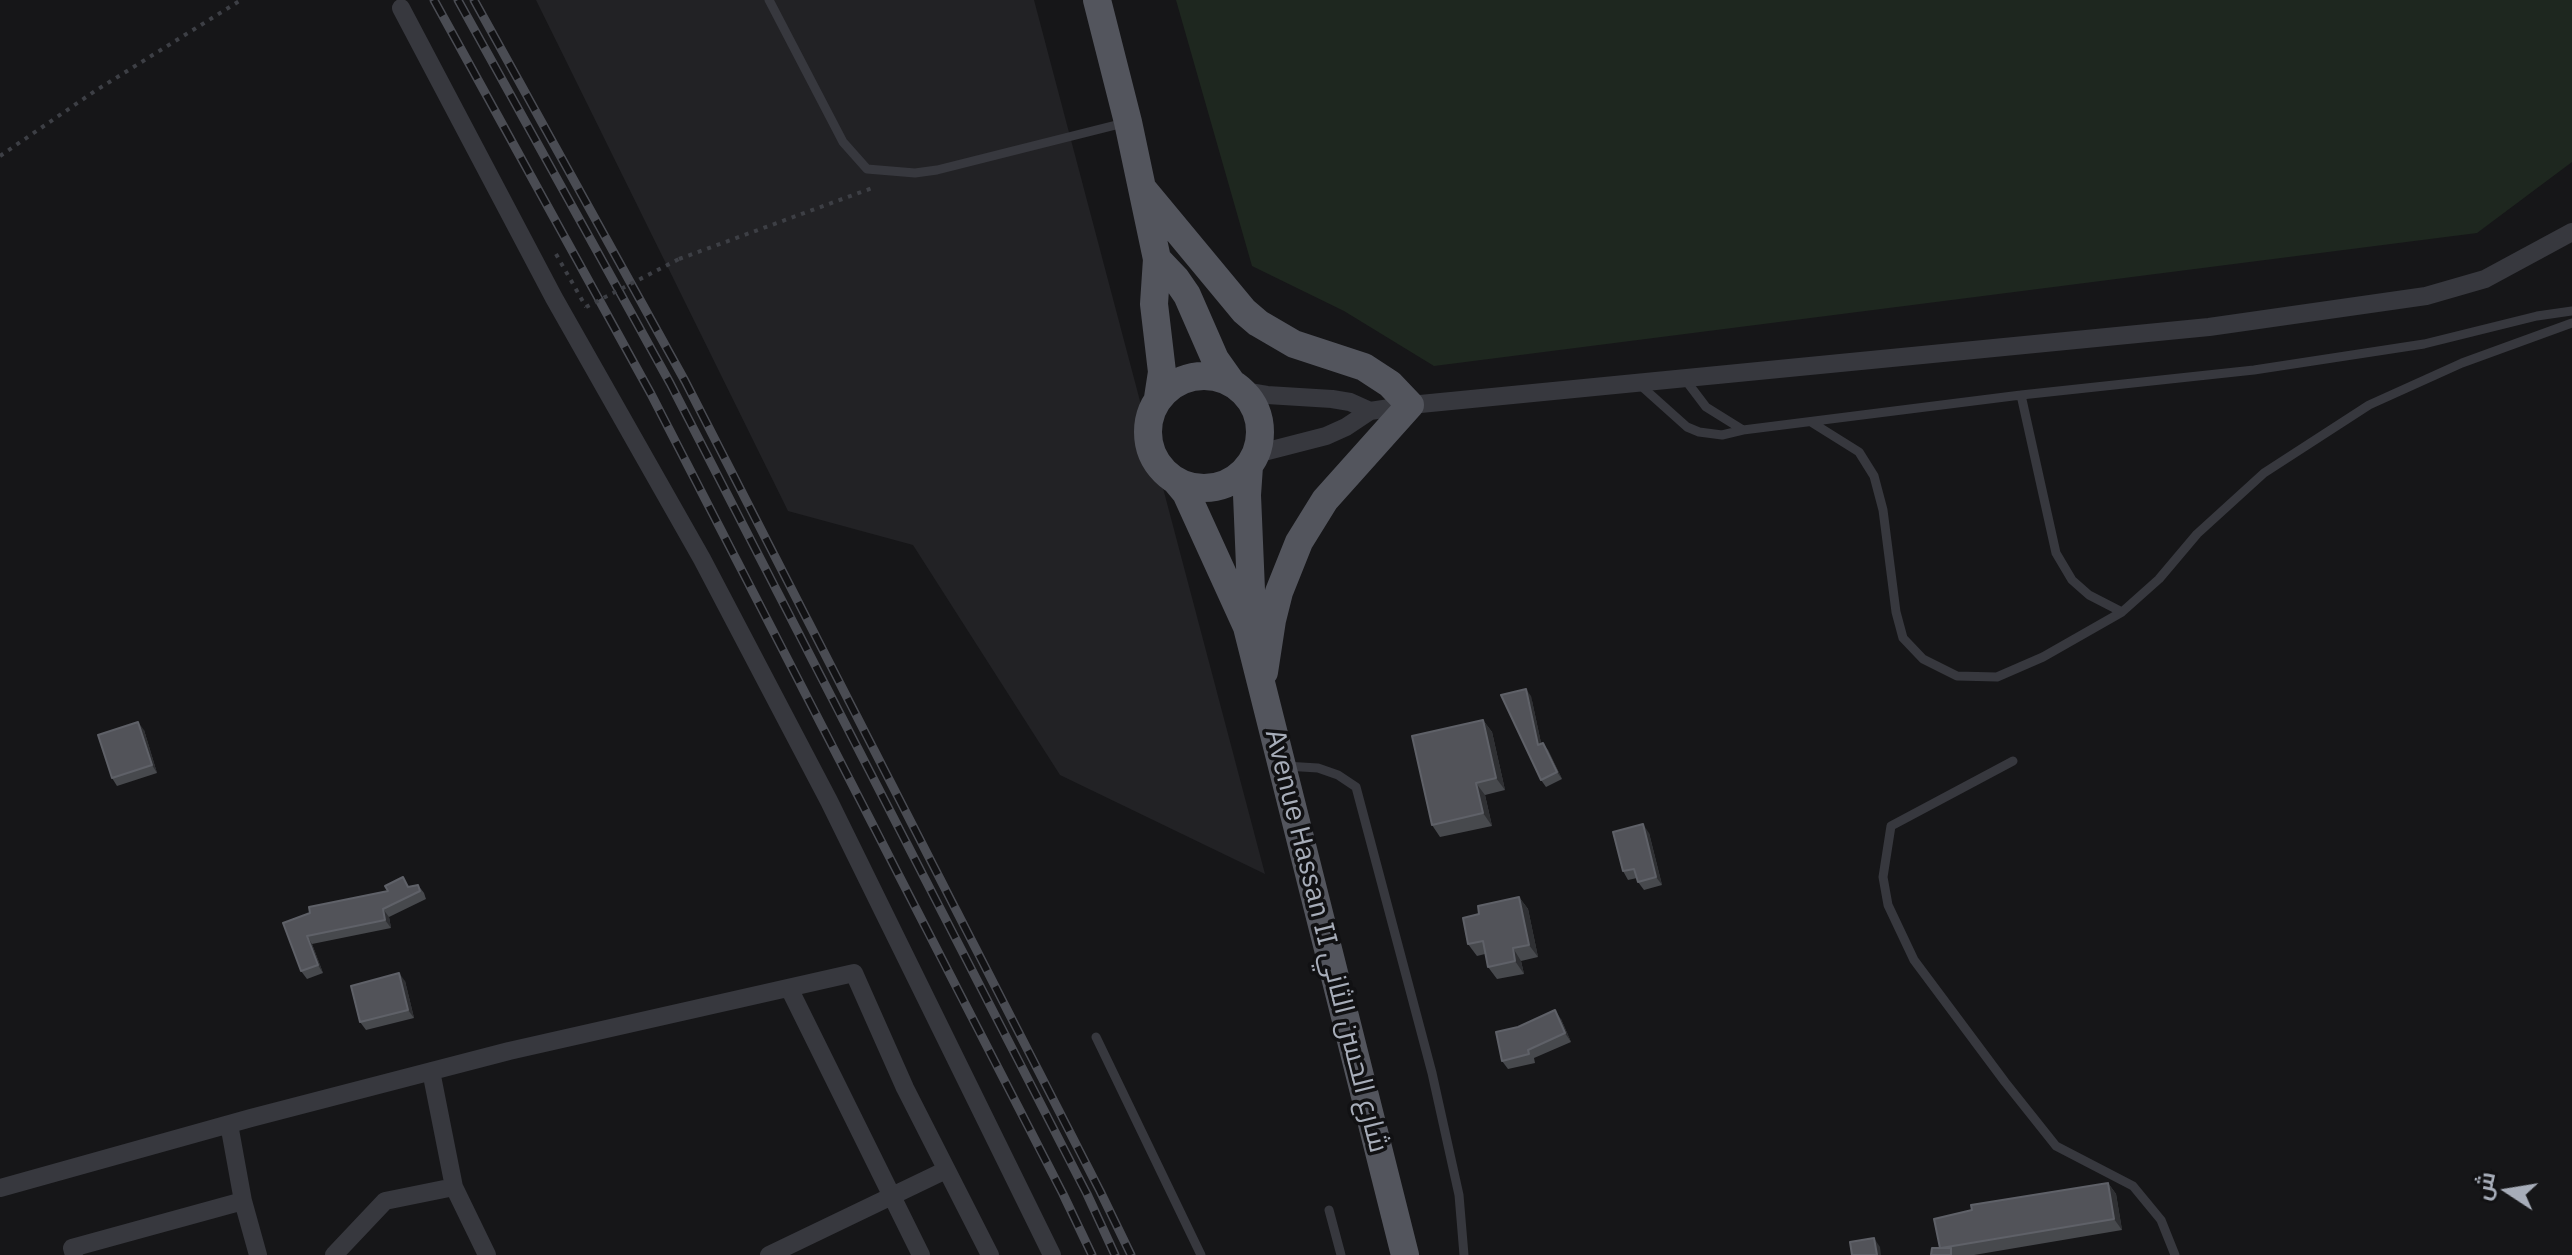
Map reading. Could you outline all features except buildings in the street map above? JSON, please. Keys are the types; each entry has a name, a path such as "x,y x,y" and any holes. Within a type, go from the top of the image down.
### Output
{"main road":[{"path":"1097,0 1128,122 1157,259 1154,304 1162,372 1147,437 1156,463 1176,481 1202,489 1216,488 1240,476 1252,460 1260,427 1257,414 1215,359 1187,295 1157,259"},
{"path":"1142,188 1244,311 1258,323 1294,344 1364,367 1390,384 1410,405 1325,500 1299,542 1279,592 1262,686"},
{"path":"1158,398 1168,388 1192,377 1206,375 1237,387"},
{"name":"Avenue Hassan II شارع الحسن الثاني","path":"1247,627 1251,590 1247,495 1252,460"},
{"name":"Avenue Hassan II شارع الحسن الثاني","path":"1176,481 1186,493 1247,627 1405,1255"}],"street":[{"path":"401,8 554,298 702,559 871,881 1052,1255"},
{"path":"1252,460 1326,436 1370,411 1410,405 2209,327 2414,298 2485,279 2572,232"},
{"path":"1237,387 1267,395 1332,399 1370,411"},
{"path":"0,1188 431,1071 854,973 905,1088 990,1255"},
{"path":"789,988 921,1255"},
{"path":"431,1071 454,1187 487,1255"},
{"path":"229,1124 243,1201 258,1255"},
{"path":"769,1255 946,1170"},
{"path":"334,1255 385,1201 454,1187"},
{"path":"74,1255 72,1248 243,1201"}],"lane":[{"path":"769,0 843,142 867,169 915,173 937,170 1128,122"},
{"path":"1636,381 1687,427 1722,435 2021,395 2254,370 2424,344 2537,316 2572,311"},
{"path":"1811,422 1859,452 1874,476 1883,510 1903,638 1923,659 1957,676 1997,677 2043,657 2122,612 2159,579 2197,534 2264,473 2369,405 2462,363 2572,323"},
{"path":"1683,377 1706,407 1743,430"},
{"path":"2021,395 2056,553 2072,580 2089,595 2122,612"},
{"path":"2013,761 1891,826 1883,877 1888,905 1914,960 2056,1146 2133,1186 2161,1220 2175,1255"},
{"path":"1282,766 1318,768 1338,775 1356,787 1432,1073 1459,1195 1464,1255"},
{"path":"1096,1037 1201,1255"},
{"path":"1329,1210 1341,1255"}],"path":[{"path":"0,156 143,60 241,0"},
{"path":"586,307 679,259 870,189"}],"shaded area":[{"path":"536,0 1034,0 1265,874 1060,775 913,545 788,511"},
{"path":"1176,0 2572,0 2572,162 2477,233 1434,366 1344,311 1252,266"}],"railway":[{"path":"434,0 651,394 1092,1255"},
{"path":"458,0 670,383 1087,1194 1115,1255"},
{"path":"474,0 685,381 1131,1255"}]}
